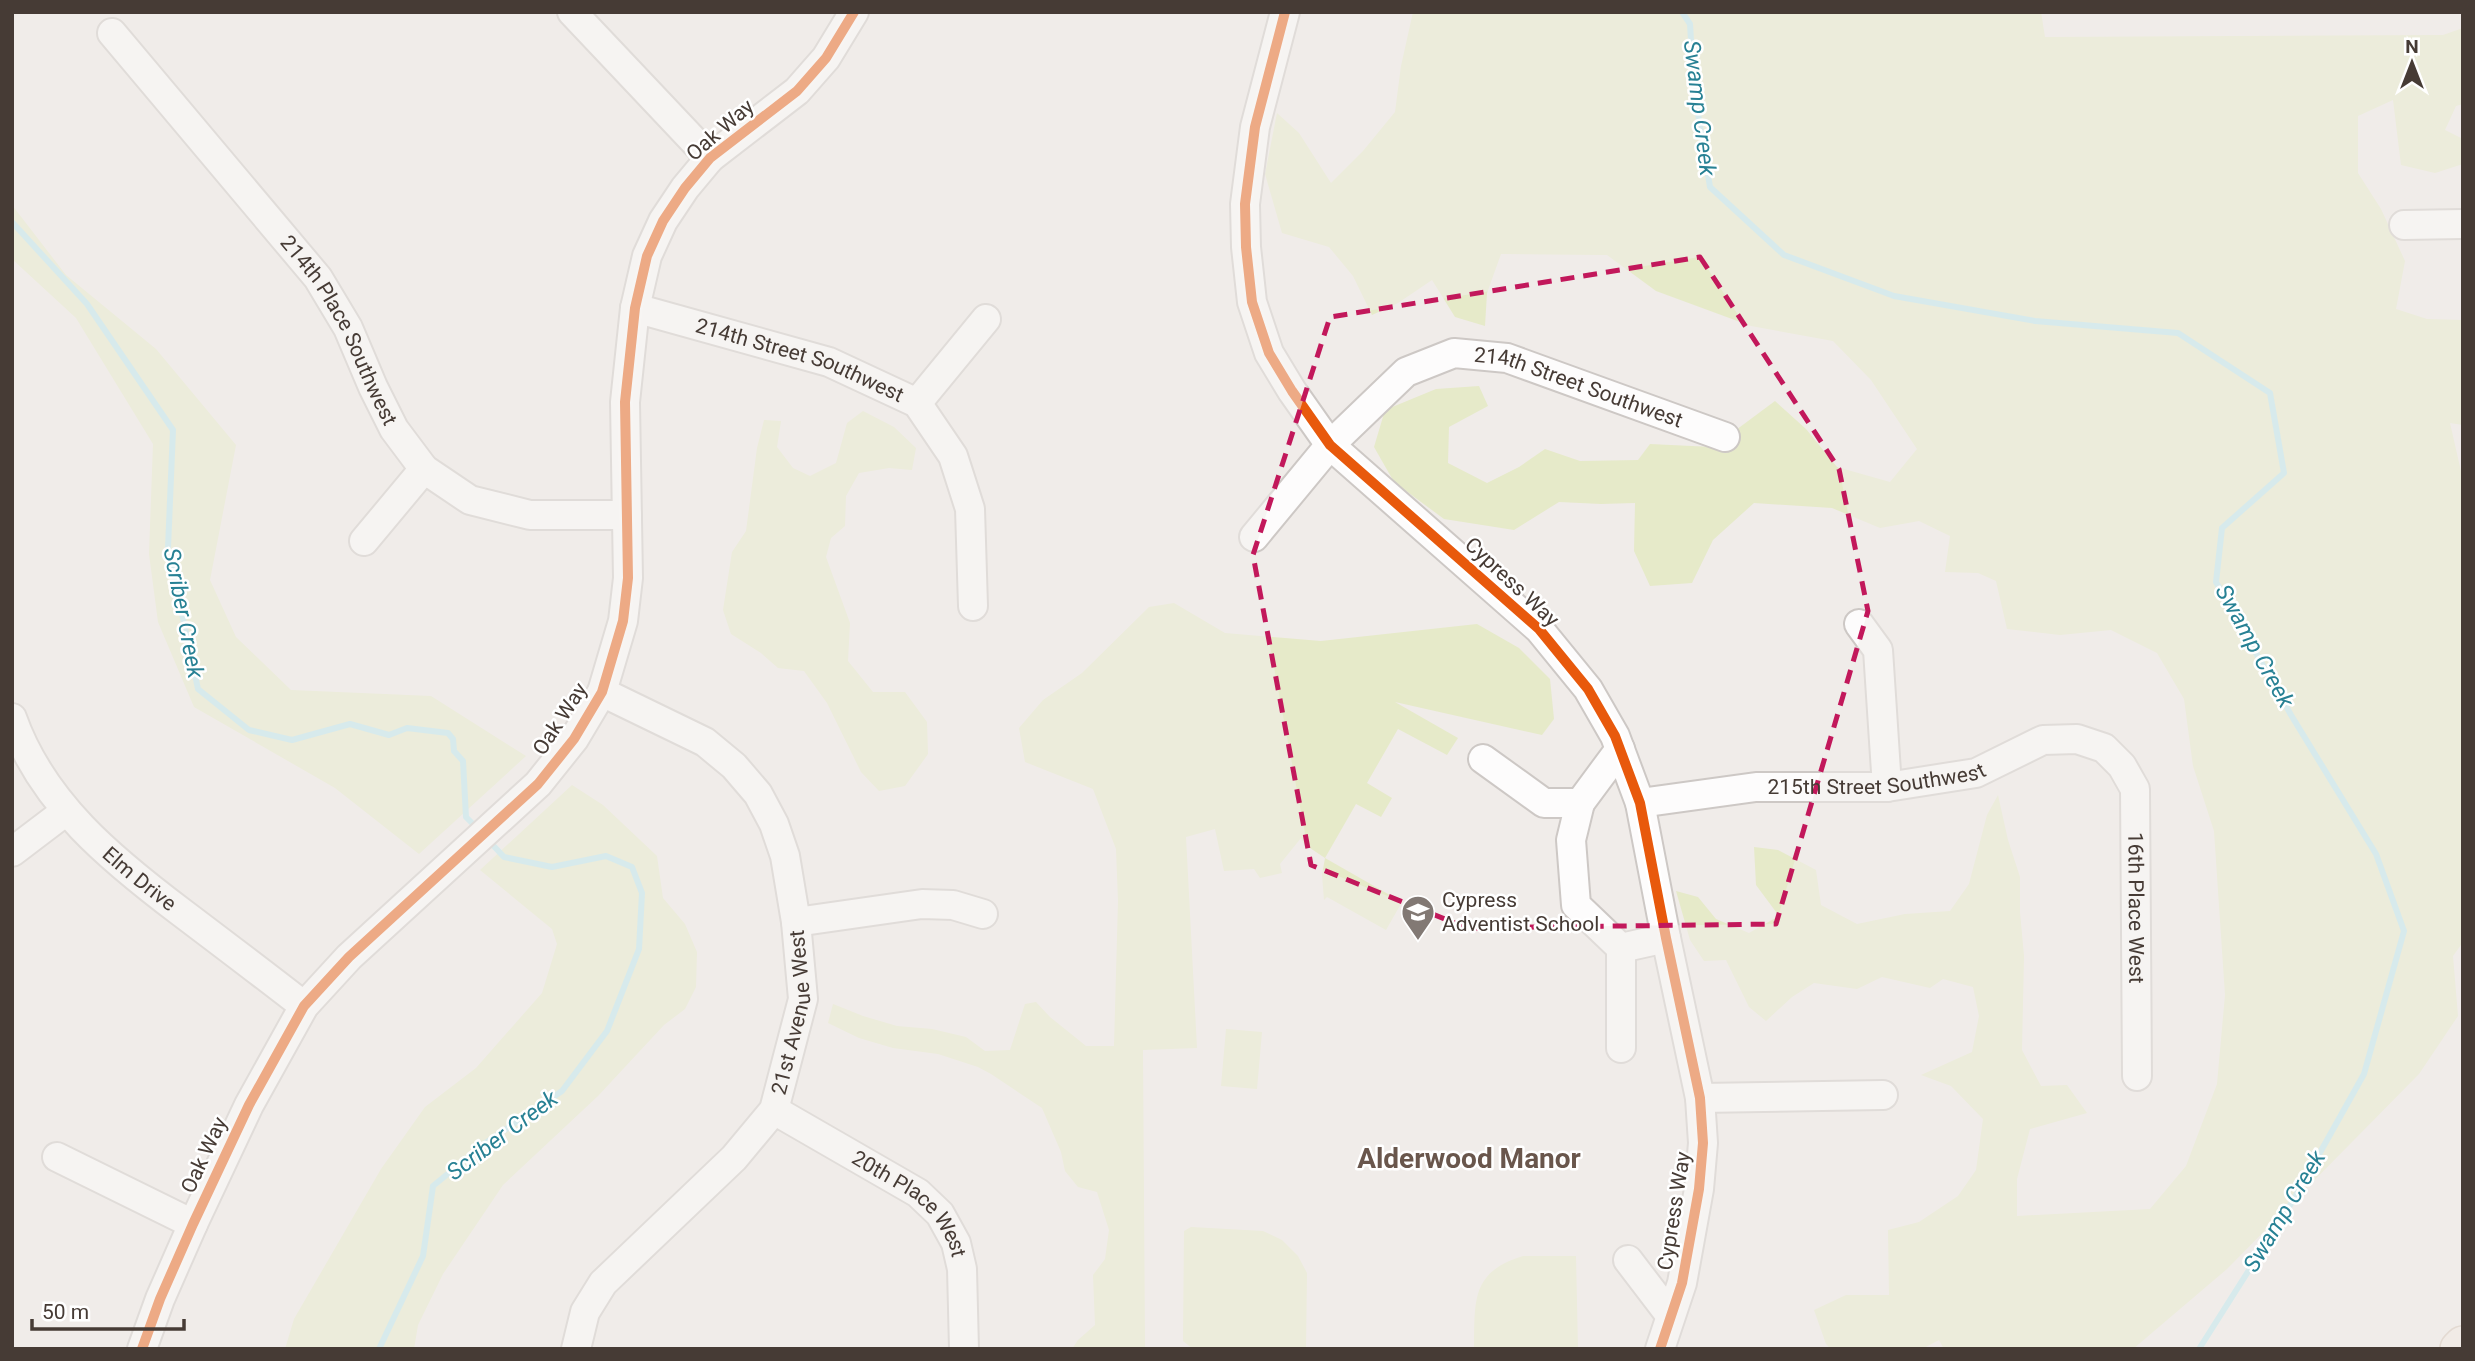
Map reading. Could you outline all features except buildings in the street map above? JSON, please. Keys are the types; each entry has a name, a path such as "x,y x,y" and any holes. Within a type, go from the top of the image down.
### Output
{"street":[{"path":"572,12 710,158"},
{"name":"Oak Way","path":"142,1349 160,1299 193,1224 249,1105 303,1006 349,957 538,784 589,716 602,692 623,621 628,578 625,402 635,308 647,256 663,221 710,158 797,91 826,58 854,12"},
{"name":"Cypress Way","path":"1285,12 1255,127 1245,204 1252,302 1269,353 1330,445 1539,629 1588,689 1620,749 1640,803 1665,938 1700,1098 1703,1143 1699,1189 1682,1283 1660,1349"},
{"name":"214th Place Southwest","path":"112,33 318,278 348,328 394,429 424,469 470,500 530,515 627,515"},
{"path":"2404,225 2463,224"},
{"name":"214th Street Southwest","path":"635,308 829,362 917,403 953,456 970,509 974,606"},
{"path":"917,403 986,319"},
{"name":"214th Street Southwest","path":"1254,537 1330,445 1406,372 1454,353 1507,358 1725,437"},
{"path":"364,541 424,469"},
{"path":"1859,624 1878,650 1887,787"},
{"name":"21st Avenue West","path":"576,1349 585,1312 603,1283 734,1158 774,1110 803,999 796,922 785,856 774,824 758,794 734,766 705,742 602,692"},
{"name":"Elm Drive","path":"12,718 41,776 66,811 126,870 303,1006"},
{"name":"215th Street Southwest","path":"1640,803 1756,787 1887,787 1976,773 2043,740 2077,739 2104,748"},
{"name":"16th Place West","path":"2104,748 2122,766 2135,789 2137,1076"},
{"path":"1620,749 1580,803 1571,839 1576,905 1621,947 1621,1048"},
{"path":"1483,759 1544,803 1580,803"},
{"path":"12,852 66,811"},
{"path":"796,922 922,904 953,905 983,914"},
{"path":"1621,947 1665,938"},
{"path":"1700,1098 1883,1095"},
{"name":"20th Place West","path":"774,1110 918,1192 940,1214 956,1243 962,1269 964,1349"},
{"path":"57,1157 193,1224"},
{"path":"1628,1260 1670,1315"}],"highlighted area":[{"path":"1700,257 1839,469 1868,611 1776,924 1467,928 1311,865 1253,555 1330,317"}],"green space":[{"path":"1413,12 2041,12 2045,37 2443,35 2463,28 2463,104 2456,106 2445,130 2463,139 2463,164 2435,173 2401,165 2393,100 2358,116 2358,173 2381,209 2405,261 2396,309 2427,319 2463,320 2463,425 2450,423 2463,480 2463,942 2453,956 2458,1016 2419,1074 2227,1269 2133,1349 1944,1349 1939,1340 1922,1349 1831,1349 1826,1344 1814,1310 1846,1295 1889,1295 1888,1230 1919,1222 1958,1196 1976,1170 1983,1119 1951,1086 1921,1075 1972,1052 1979,1016 1973,987 1943,979 1930,988 1882,977 1857,989 1814,983 1792,997 1766,1021 1749,1007 1726,960 1704,961 1690,940 1676,891 1698,897 1716,919 1749,933 1779,916 1756,885 1754,847 1778,850 1816,870 1821,905 1857,924 1905,914 1950,911 1969,884 1987,815 1998,795 2020,877 2024,956 2022,1050 2041,1086 2067,1085 2087,1113 2030,1129 2017,1179 2017,1216 2150,1209 2186,1166 2217,1084 2225,995 2214,831 2193,766 2184,699 2157,653 2111,630 2060,635 2007,629 1996,581 1978,573 1945,572 1950,536 1919,521 1880,528 1832,508 1754,503 1713,540 1692,583 1650,586 1634,551 1635,503 1559,502 1514,530 1444,519 1394,482 1374,447 1385,410 1436,389 1479,386 1488,406 1449,427 1448,463 1487,483 1519,467 1545,449 1580,461 1638,460 1650,444 1713,447 1775,401 1806,429 1837,467 1890,482 1917,449 1871,380 1833,341 1751,326 1656,291 1607,255 1501,254 1487,293 1485,326 1455,317 1432,280 1398,303 1372,315 1353,276 1329,247 1282,233 1265,174 1277,113 1299,133 1331,183 1363,151 1395,112 1401,66"},
{"path":"12,205 66,275 156,349 236,445 210,580 236,637 291,690 431,696 526,756 419,854 335,788 194,707 158,622 149,554 153,444 76,318 12,259"},
{"path":"863,411 894,427 916,448 912,470 889,468 859,473 846,496 845,526 831,538 826,557 850,623 848,661 873,692 905,692 927,722 928,754 905,786 879,791 861,772 827,703 804,671 778,668 761,653 731,634 723,610 732,552 746,531 757,448 764,420 781,421 777,447 793,468 810,476 836,463 847,423"},
{"path":"1174,603 1225,633 1321,641 1477,624 1519,648 1550,679 1554,719 1542,735 1395,702 1458,738 1447,755 1398,729 1367,783 1392,798 1381,817 1356,804 1325,858 1304,844 1301,838 1280,864 1282,873 1260,878 1254,869 1224,871 1215,829 1186,837 1197,1048 1143,1050 1145,1349 1072,1349 1095,1325 1093,1275 1105,1259 1109,1230 1097,1192 1078,1187 1065,1171 1061,1152 1042,1108 978,1067 938,1054 893,1048 859,1038 828,1023 833,1004 897,1026 932,1029 966,1037 985,1051 1010,1050 1025,1004 1036,1002 1086,1046 1114,1046 1118,901 1116,849 1093,789 1025,762 1019,728 1043,700 1082,673 1149,607"},
{"path":"572,785 603,805 657,856 663,898 685,924 697,952 696,987 685,1009 664,1025 598,1096 503,1185 443,1274 418,1325 414,1349 285,1349 294,1319 381,1169 425,1107 476,1068 542,993 557,944 552,929 480,870"},
{"path":"1325,858 1402,902 1386,930 1327,897 1324,900 1322,875"},
{"path":"1226,1029 1262,1032 1257,1089 1221,1086"},
{"path":"1191,1227 1263,1231 1282,1240 1298,1256 1307,1273 1306,1349 1193,1349 1183,1341 1184,1231"},
{"path":"1523,1256 1576,1256 1578,1349 1474,1349 1476,1303 1484,1280 1506,1263"}],"waterway":[{"name":"Swamp Creek","path":"1682,12 1690,24 1694,89 1710,187 1784,255 1894,296 2035,321 2178,333 2270,393 2284,473 2222,528 2216,582 2291,715 2376,854 2404,931 2364,1074 2294,1199 2199,1349"},
{"name":"Scriber Creek","path":"12,222 87,304 173,430 168,548 198,689 249,730 292,740 350,724 389,735 407,728 448,733 453,739 454,751 463,761 466,817 479,830"},
{"name":"Scriber Creek","path":"379,1349 423,1256 433,1186 484,1144 562,1091 607,1031 639,949 642,893 632,867 606,856 552,867 504,857 489,841"}],"cycle path":[{"path":"142,1349 160,1299 249,1105 304,1006 349,957 538,784 574,739 602,692 623,621 628,578 625,402 635,308 647,256 663,221 710,158 797,91 826,58 854,12"},
{"path":"1285,12 1255,127 1245,204 1252,302 1269,353 1330,445 1539,629 1588,689 1615,736 1640,803 1700,1098 1703,1143 1699,1189 1682,1283 1660,1349"}],"place":[{"name":"Cypress Adventist School","path":"1418,942"}],"district":[{"name":"Alderwood Manor","path":"1469,1158"}]}
